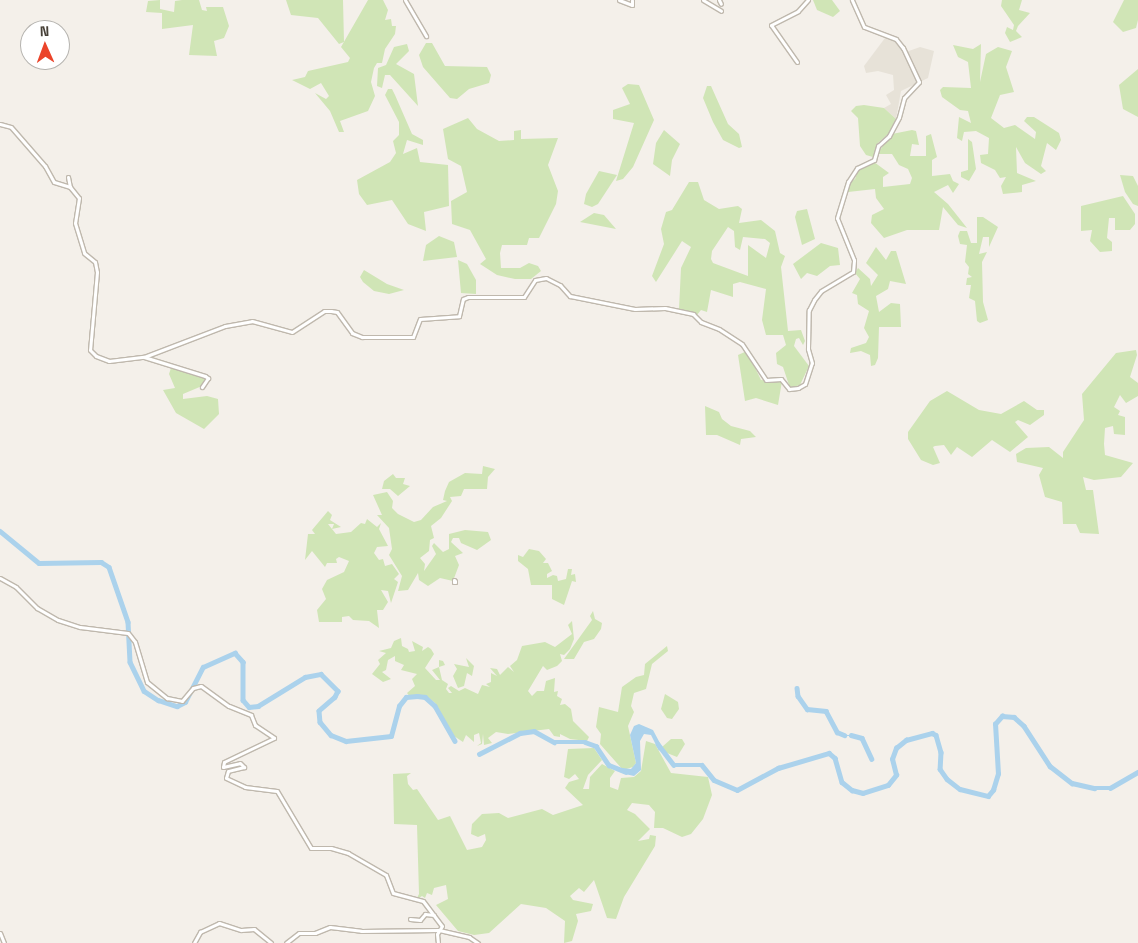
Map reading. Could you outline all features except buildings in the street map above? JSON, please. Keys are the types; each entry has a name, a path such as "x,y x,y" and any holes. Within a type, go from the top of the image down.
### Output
{"street":[{"path":"405,0 426,36"},
{"path":"618,0 632,5 632,0"},
{"path":"703,0 721,11"},
{"path":"797,62 771,25 798,11 808,0"},
{"path":"68,177 70,186 78,198 75,223 84,253 95,262 97,272 90,350 108,361 144,357 197,335 243,323 262,323 292,332 324,311 337,312 352,333 362,336 412,337 420,319 459,316 463,300 468,296 524,297 535,280 546,278 560,285 570,296 635,309 665,308 693,314 701,322 742,344 766,380 781,380 789,389 802,387 812,363 808,349 809,310 821,291 853,272 854,260 837,218 848,182 854,177 856,168 874,160 878,146 889,136 899,118 904,98 919,82 903,48 896,39 864,27 852,0"},
{"path":"0,124 16,133 45,166 54,182 70,186"},
{"path":"144,357 205,376 208,378 202,387"},
{"path":"0,578 16,587 37,608 58,620 80,627 128,633 135,642 147,682 167,698 182,701 193,688 201,686 229,706 251,715 254,724 274,738 224,762 223,768 240,763 244,767 228,771 226,778 245,787 277,791 311,848 331,848 348,853 386,875 393,893 423,901 442,926 439,930 438,943"},
{"path":"410,919 420,920 425,914 434,915"},
{"path":"194,943 205,929 219,923 242,930 254,929 271,943"},
{"path":"286,943 299,933 315,933 330,927 361,931 439,930 469,937 478,943"},
{"path":"0,933 4,943"}],"shaded area":[{"path":"885,38 895,40 906,52 920,47 934,51 928,78 901,91 896,119 884,108 891,104 886,95 894,90 893,75 878,71 866,73 864,66"}],"green space":[{"path":"160,0 160,9 174,12 175,1 182,0 199,0 202,10 207,11 206,7 223,7 229,26 224,38 214,41 217,56 189,55 193,25 162,29 162,13 146,12 148,1"},
{"path":"286,0 343,0 344,42 339,44 318,18 291,15"},
{"path":"368,0 383,0 388,10 385,20 391,19 392,26 396,26 395,34 385,49 382,63 377,63 374,68 371,82 375,96 368,111 340,121 344,132 339,132 330,111 315,93 326,99 329,96 321,83 310,89 292,80 305,77 308,71 348,62 350,58 341,47"},
{"path":"813,0 832,0 840,11 833,17 817,10"},
{"path":"1002,0 1022,0 1019,10 1030,13 1016,31 1022,37 1010,42 1005,33 1007,27 1013,30 1014,25 1001,6"},
{"path":"1124,0 1138,0 1138,20 1136,28 1123,32 1113,22"},
{"path":"426,43 432,43 445,66 487,67 491,75 489,83 469,89 457,99 450,98 423,67 419,55"},
{"path":"407,44 409,51 396,64 414,74 418,106 390,75 385,75 382,88 377,86 378,68 386,65 394,47"},
{"path":"981,44 980,82 986,54 998,47 1012,51 1006,67 1014,92 1000,95 991,118 1004,128 1015,125 1035,139 1036,132 1024,121 1027,117 1034,117 1059,133 1061,140 1056,150 1047,143 1041,166 1046,171 1041,174 1025,163 1016,147 1017,173 1036,181 1022,185 1022,192 1003,194 1001,186 1006,177 1000,178 995,170 981,163 980,155 988,154 989,138 976,131 964,132 962,141 957,138 959,117 971,123 968,111 960,110 942,97 940,90 943,87 971,88 968,62 958,57 953,45 973,49"},
{"path":"1138,69 1138,117 1123,109 1119,85"},
{"path":"628,84 639,85 654,120 633,167 623,179 616,181 634,123 613,119 613,110 630,104 622,88"},
{"path":"707,86 711,86 728,124 739,134 742,147 739,148 723,140 703,98"},
{"path":"388,89 392,89 412,134 423,140 423,145 407,140 403,154 417,148 420,162 448,165 449,206 424,212 426,231 408,224 392,200 367,205 359,194 357,180 390,162 396,153 393,141 399,135 399,122 385,95"},
{"path":"864,105 884,108 896,119 889,133 877,144 873,157 866,155 860,146 858,118 851,111 856,106"},
{"path":"468,118 477,129 499,141 514,140 514,131 521,130 521,139 558,138 548,165 558,191 556,204 539,238 529,238 527,245 502,245 500,253 501,268 520,268 529,263 538,266 541,271 531,279 515,279 497,275 480,264 486,259 470,230 452,224 451,201 467,192 461,166 448,159 443,129"},
{"path":"664,130 680,144 672,160 670,176 653,164 656,143"},
{"path":"916,131 919,145 912,144 910,156 926,156 926,136 931,134 937,157 932,160 932,176 950,174 953,181 959,184 953,193 948,185 934,192 948,204 967,228 958,225 943,207 939,230 907,230 884,238 871,223 872,215 884,209 876,198 875,189 848,192 849,183 855,179 858,170 874,162 889,173 883,177 883,187 910,184 912,178 908,169 899,165 892,154 877,154 892,134"},
{"path":"968,139 972,142 976,169 969,181 961,177 961,172 968,170"},
{"path":"599,171 617,175 598,204 592,207 584,204 586,194"},
{"path":"1120,175 1133,176 1138,186 1138,206 1133,204 1125,192"},
{"path":"689,182 698,182 704,200 719,209 738,206 742,209 739,223 761,220 775,231 780,253 785,256 781,267 788,331 801,330 805,341 803,345 799,338 796,339 794,346 809,366 800,385 790,388 783,367 777,364 776,353 786,345 783,335 766,335 762,320 766,289 740,282 733,284 733,297 711,290 707,312 701,310 697,315 679,309 681,268 691,247 682,241 656,282 652,276 664,244 661,229 666,212 672,210","holes":["728,227 734,231 735,247 740,250 743,237 765,239 770,243 766,258 748,245 748,276 713,263 711,259 712,251"]},
{"path":"1123,196 1135,214 1135,224 1130,230 1115,230 1115,218 1109,218 1107,238 1112,242 1112,251 1100,252 1090,241 1092,230 1081,231 1081,206"},
{"path":"807,209 815,239 802,245 795,217 797,211"},
{"path":"594,213 604,215 616,229 580,222"},
{"path":"977,217 983,217 998,227 989,247 989,237 983,237 979,254 987,252 982,262 983,302 988,320 980,323 977,321 975,301 969,298 971,285 966,285 967,278 972,277 968,274 969,267 965,262 967,245 960,244 958,236 960,231 967,231 971,243 977,243"},
{"path":"439,236 454,242 457,257 423,261 426,245"},
{"path":"821,243 838,248 840,265 830,266 817,276 807,273 801,279 793,264"},
{"path":"876,247 886,260 891,251 896,251 906,284 890,281 888,289 876,296 879,312 891,303 900,304 901,327 879,327 878,358 875,365 871,366 870,355 861,351 850,353 851,348 866,343 869,337 864,328 869,311 858,304 857,295 852,293 860,279 855,273 858,268 870,279 871,286 878,275 866,263"},
{"path":"458,260 467,264 476,280 476,294 461,293"},
{"path":"364,270 387,284 404,290 389,294 374,291 360,277"},
{"path":"1136,350 1137,355 1130,377 1138,383 1138,396 1126,403 1120,395 1114,407 1120,411 1118,415 1125,417 1125,435 1114,434 1113,426 1105,428 1104,444 1105,455 1133,463 1121,477 1094,480 1083,477 1086,490 1093,490 1099,534 1080,533 1076,524 1063,524 1062,502 1045,497 1039,475 1043,468 1017,462 1016,454 1026,448 1049,447 1063,458 1063,452 1084,420 1082,394 1116,353"},
{"path":"747,351 761,380 782,381 778,405 756,398 745,401 738,355"},
{"path":"171,368 206,378 202,386 183,394 183,399 207,396 218,399 219,414 204,429 176,413 163,390 175,388 169,374"},
{"path":"947,391 979,410 1001,414 1024,401 1037,410 1044,410 1044,415 1030,425 1018,420 1015,422 1028,437 1010,452 992,440 972,457 957,447 951,455 944,445 935,446 933,447 940,463 933,465 921,460 908,439 908,432 930,401"},
{"path":"705,406 719,412 722,419 731,426 750,431 756,437 741,439 740,445 717,435 706,435"},
{"path":"483,466 495,469 488,477 487,489 464,489 461,496 450,497 452,501 441,518 431,526 434,538 430,540 429,551 420,558 425,564 424,571 436,554 432,546 434,543 443,552 449,549 449,534 465,530 488,532 491,540 477,550 461,543 459,538 453,538 451,542 463,553 455,556 459,565 453,581 440,578 428,586 419,580 418,573 408,590 398,591 402,576 389,555 392,549 389,528 377,515 382,515 373,495 387,492 393,501 392,508 398,514 414,522 421,520 433,507 447,501 443,500 449,482 465,473 482,474"},
{"path":"393,474 396,478 405,478 403,484 410,486 398,496 390,489 382,489 384,481"},
{"path":"328,511 332,515 330,520 341,527 332,529 336,534 351,532 361,523 365,524 367,519 377,527 381,523 379,529 388,546 377,547 374,553 379,560 383,559 385,566 392,564 399,574 394,579 398,582 391,603 388,591 381,590 388,602 383,610 377,610 379,628 369,621 353,620 349,616 342,617 342,622 319,622 317,610 326,599 322,589 327,580 344,572 349,561 339,557 336,559 337,563 327,563 325,567 312,551 305,560 308,534 315,534 312,530"},
{"path":"529,549 539,551 546,559 543,563 548,563 552,571 547,574 547,578 553,575 557,576 558,581 566,579 568,569 572,569 571,575 575,574 576,582 572,581 564,605 552,599 552,585 531,585 528,569 518,561 518,555 523,557"},
{"path":"593,611 595,619 602,623 601,629 594,639 584,642 574,659 564,659 592,620 590,616"},
{"path":"572,621 574,639 570,649 564,655 560,654 562,661 557,666 547,670 543,666 528,691 532,696 537,691 544,691 546,681 555,678 554,692 558,691 557,696 562,699 560,705 565,704 571,709 573,721 589,737 587,741 570,739 560,734 560,737 554,736 549,729 508,734 496,732 488,738 492,743 484,745 483,734 482,744 477,746 481,743 479,733 474,735 474,742 466,735 463,742 454,736 435,703 429,698 411,698 407,693 415,686 412,679 417,674 401,670 404,665 395,661 395,656 388,660 386,670 382,672 391,679 383,682 372,674 380,664 378,660 386,653 379,651 391,648 394,641 401,638 402,646 408,649 409,652 415,651 412,641 423,647 422,651 428,647 431,649 434,654 425,668 436,680 440,680 432,670 439,667 442,680 448,684 446,689 449,693 452,693 448,688 451,686 459,691 465,688 478,694 482,685 490,687 486,684 491,682 491,673 497,676 490,668 497,669 500,675 508,667 514,672 510,666 517,660 522,646 545,642 555,647 572,634 568,625"},
{"path":"667,646 668,651 652,664 646,689 634,693 631,706 634,712 628,726 636,763 633,767 623,770 600,744 601,734 596,727 599,707 618,712 622,687 636,677 644,675 645,664"},
{"path":"466,658 474,666 472,676 467,673 464,686 458,688 453,676 457,669 454,664 469,667"},
{"path":"439,660 443,661 445,665 439,667"},
{"path":"665,694 678,702 679,709 672,719 667,718 661,709"},
{"path":"671,739 682,739 685,744 677,757 667,753 662,747"},
{"path":"646,741 655,744 671,773 708,777 712,795 703,819 691,834 682,837 663,828 654,828 655,812 649,805 632,803 627,810 635,814 650,829 638,841 649,839 650,835 656,836 655,846 624,897 616,919 607,918 594,880 584,892 579,888 570,896 573,900 593,904 591,911 576,914 578,921 572,941 564,943 565,921 546,908 521,904 489,933 474,935 458,931 436,905 448,899 446,885 434,888 432,895 427,893 425,898 422,896 416,900 419,894 417,825 394,824 393,774 411,773 407,776 408,784 413,790 417,789 438,820 450,816 467,850 482,847 486,840 485,834 478,837 471,834 472,824 482,814 499,813 508,818 542,809 553,815 583,805 565,788 569,782 579,779 575,774 569,779 564,777 568,749 594,748 602,760 588,775 583,789 589,789 590,777 602,764 615,771 610,778 610,787 618,790 621,778 634,777 641,771"}],"water":[{"path":"639,724 653,730 662,747 659,751 651,735 644,734 640,741 641,770 634,776 620,772 622,768 631,769 636,763 630,735 634,726"}],"waterway":[{"path":"0,531 39,563 101,562 109,567 128,622 130,662 144,691 158,700 177,706 185,702 203,667 235,653 243,662 243,700 249,707 258,706 305,677 321,674 338,691 335,697 319,711 320,722 331,735 346,741 391,736 399,706 406,697 417,696 425,697 435,706 455,741"},
{"path":"797,688 798,696 807,709 826,711 837,732 844,735"},
{"path":"658,744 674,765 702,765 714,780 737,790 778,768 829,753 835,758 842,782 852,790 863,793 888,785 896,775 892,759 896,748 906,740 932,733 936,735 941,752 940,769 947,779 960,789 988,796 993,790 998,774 995,724 1002,716 1014,717 1024,726 1050,766 1072,783 1094,788 1110,788 1138,772"},
{"path":"479,754 520,733 534,731 554,742 585,742 596,746 609,765 626,772"},
{"path":"844,735 851,735"},
{"path":"851,735 862,738 872,759"}]}
